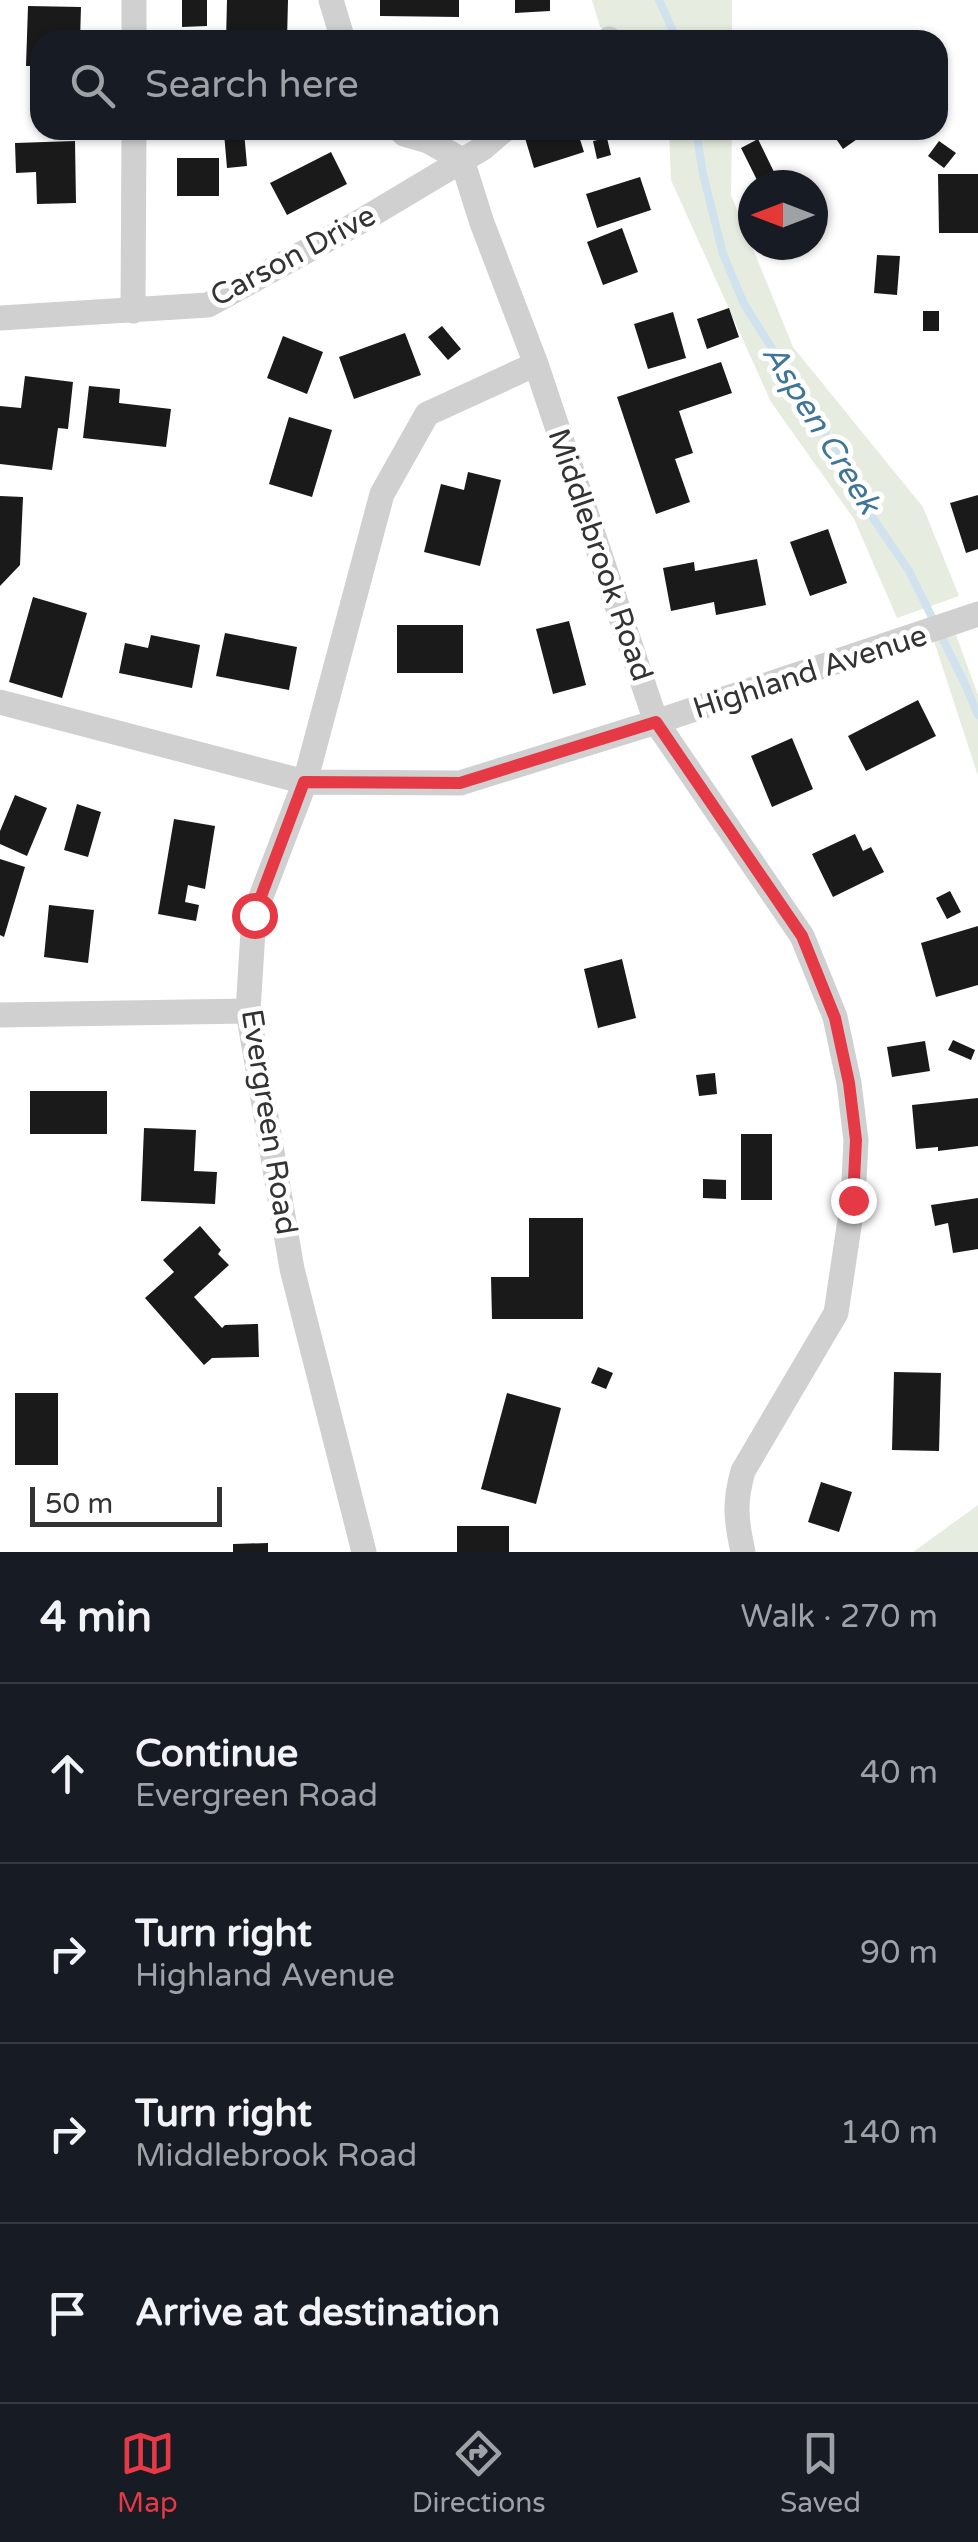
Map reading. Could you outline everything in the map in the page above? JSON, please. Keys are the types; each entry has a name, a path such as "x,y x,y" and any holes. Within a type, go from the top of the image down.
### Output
{"street":[{"path":"134,0 134,30"},
{"path":"330,0 339,30"},
{"path":"133,311 134,140"},
{"path":"425,140 462,160"},
{"name":"Carson Drive","path":"0,318 208,306 356,224 492,140"},
{"name":"Middlebrook Road","path":"462,160 536,364 656,722 802,936 835,1018 849,1083 856,1140 853,1200 836,1313 743,1471 736,1496 736,1521 743,1552"},
{"name":"Evergreen Road","path":"364,1552 292,1269 248,1012 254,915 304,782 382,494 426,414 536,364"},
{"name":"Highland Avenue","path":"0,702 304,782 460,783 978,614"},
{"path":"0,1015 248,1012"}],"shaded area":[{"path":"592,0 732,0 732,30 600,27"},
{"path":"669,140 732,140 731,195 738,212 738,260 758,260 793,347 923,507 959,596 897,618 854,519 771,402 671,180"},
{"path":"955,632 978,695 978,776 933,638"},
{"path":"978,1505 978,1552 913,1552"}],"building":[{"path":"182,0 207,0 207,26 182,27"},
{"path":"227,0 288,0 287,30 226,30"},
{"path":"380,0 459,0 459,17 380,16"},
{"path":"515,0 550,0 550,11 515,13"},
{"path":"28,6 81,7 80,30 30,30 30,66 26,66"},
{"path":"225,140 245,140 247,166 227,168"},
{"path":"526,140 580,140 584,152 534,168"},
{"path":"607,140 611,155 597,159 593,141"},
{"path":"758,140 773,170 752,170 741,148"},
{"path":"837,140 856,140 843,149"},
{"path":"75,141 76,203 37,204 36,172 16,173 15,143"},
{"path":"939,141 956,153 944,168 928,156"},
{"path":"331,152 347,184 287,215 270,183"},
{"path":"177,158 219,158 219,196 177,196"},
{"path":"938,174 978,174 978,233 939,233"},
{"path":"640,177 651,210 597,228 586,194"},
{"path":"622,228 638,272 603,285 587,242"},
{"path":"877,255 900,256 897,295 874,293"},
{"path":"729,308 739,337 707,349 697,319"},
{"path":"923,311 939,311 939,331 923,331"},
{"path":"673,312 686,358 648,369 634,324"},
{"path":"442,326 461,349 448,360 428,337"},
{"path":"405,333 421,375 354,399 339,357"},
{"path":"283,336 323,352 307,394 267,378"},
{"path":"721,362 732,393 679,411 693,453 675,459 690,502 656,514 617,397"},
{"path":"25,376 73,382 68,429 58,428 52,470 0,464 0,406 21,408"},
{"path":"89,386 120,389 119,403 171,409 166,447 83,438"},
{"path":"289,417 332,430 312,497 269,484"},
{"path":"468,472 501,480 480,566 424,552 441,484 464,490"},
{"path":"978,495 978,549 966,553 950,503"},
{"path":"0,496 23,497 20,565 0,586"},
{"path":"828,529 847,583 810,596 790,542"},
{"path":"757,559 766,605 716,615 714,602 671,611 663,568 694,562 695,571"},
{"path":"33,597 87,613 62,698 9,682"},
{"path":"569,621 586,685 553,694 536,629"},
{"path":"397,625 463,625 463,673 397,673"},
{"path":"225,633 297,647 289,690 216,676"},
{"path":"151,635 200,645 192,688 119,673 125,643 148,648"},
{"path":"918,700 936,736 866,771 848,736"},
{"path":"792,738 813,789 772,807 751,756"},
{"path":"15,795 47,808 27,856 0,844 0,831"},
{"path":"77,804 101,812 88,857 64,850"},
{"path":"174,819 215,826 205,889 188,885 185,902 199,905 196,921 158,914"},
{"path":"855,834 863,851 871,847 884,872 833,897 812,854"},
{"path":"0,859 25,867 4,937 0,935"},
{"path":"950,891 961,912 947,919 936,898"},
{"path":"49,905 94,910 88,963 44,957"},
{"path":"978,926 978,985 936,997 921,943"},
{"path":"622,959 636,1018 598,1028 584,969"},
{"path":"953,1040 975,1050 971,1060 948,1050"},
{"path":"925,1041 930,1071 892,1077 887,1047"},
{"path":"715,1073 717,1094 699,1096 696,1075"},
{"path":"30,1091 107,1091 107,1134 30,1134"},
{"path":"978,1098 978,1146 938,1151 938,1147 916,1149 912,1105"},
{"path":"144,1128 196,1130 194,1171 217,1172 215,1204 141,1201"},
{"path":"741,1134 772,1134 772,1200 741,1200"},
{"path":"703,1179 726,1180 726,1199 703,1198"},
{"path":"978,1198 978,1249 953,1253 948,1223 935,1226 931,1205"},
{"path":"529,1218 583,1218 583,1319 492,1319 491,1277 529,1277"},
{"path":"200,1226 229,1265 194,1297 222,1328 258,1324 259,1357 212,1358 204,1365 145,1298 174,1272 163,1260"},
{"path":"598,1367 613,1373 606,1389 591,1383"},
{"path":"894,1372 941,1373 939,1451 892,1450"},
{"path":"15,1393 58,1393 58,1465 15,1465"},
{"path":"507,1393 561,1408 536,1504 481,1489"},
{"path":"821,1482 852,1492 839,1532 808,1522"},
{"path":"457,1526 509,1526 509,1552 457,1552"},
{"path":"268,1543 268,1552 233,1552 233,1544"}],"waterway":[{"name":"Aspen Creek","path":"659,0 672,30"},
{"name":"Aspen Creek","path":"698,140 723,254 744,304 826,434 862,502 909,571 978,715"}],"route":[{"path":"254,915 304,782 460,783 656,722 802,936 835,1018 849,1083 856,1140 853,1200"}]}
